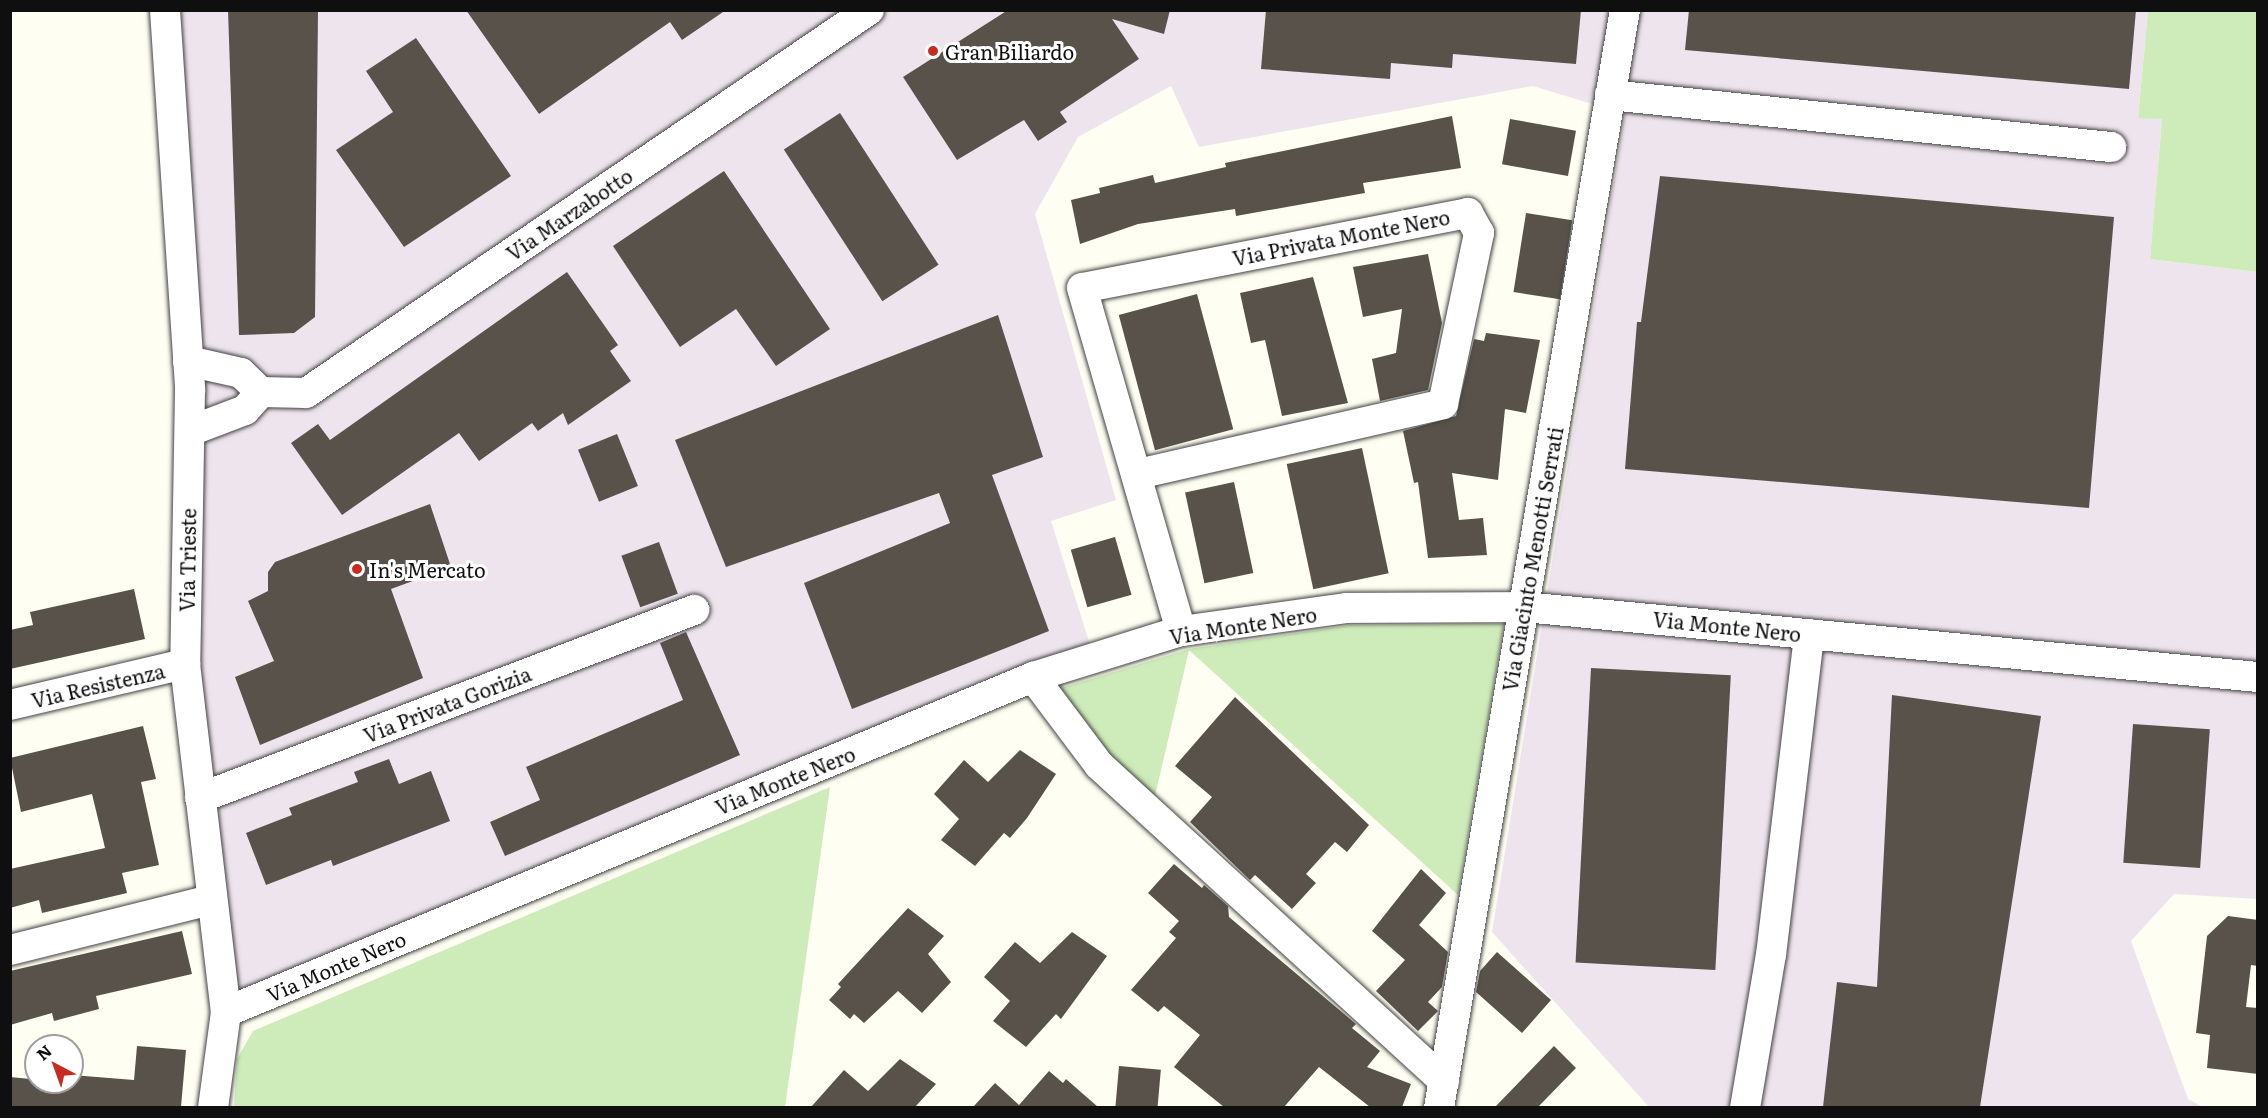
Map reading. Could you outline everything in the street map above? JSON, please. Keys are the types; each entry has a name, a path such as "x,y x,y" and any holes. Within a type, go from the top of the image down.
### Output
{"street":[{"name":"Via Trieste","path":"165,10 188,361 186,664 211,900 226,1012 213,1107"},
{"name":"Via Marzabotto","path":"261,392 306,393 869,10"},
{"name":"Via Giacinto Menotti Serrati","path":"1441,1094 1625,10"},
{"path":"1610,95 2111,147"},
{"name":"Via Privata Monte Nero","path":"1138,474 1443,404 1479,233 1468,213 1082,288 1138,474 1181,631"},
{"path":"188,361 241,373 261,392 245,410 189,431"},
{"name":"Via Monte Nero","path":"226,1012 1033,677 1181,631 1347,608 1524,606 2258,677"},
{"name":"Via Privata Gorizia","path":"200,798 694,610"},
{"path":"1745,1107 1770,955 1809,634"},
{"name":"Via Resistenza","path":"10,705 186,664"},
{"path":"1033,677 1099,765 1441,1094"},
{"path":"10,950 211,900"}],"shaded area":[{"path":"174,11 2148,11 2138,117 2162,118 2150,259 2257,272 2257,899 2174,894 2131,941 2188,1099 2203,1107 1649,1107 1492,932 1625,114 1533,86 1199,147 1171,86 1078,137 1035,214 1116,500 1051,521 1092,651 231,1002 193,662"}],"green space":[{"path":"2148,11 2257,11 2257,272 2150,259 2162,119 2138,118"},
{"path":"1504,624 1458,895 1189,650 1151,813 1045,693 1189,649 1351,625"},
{"path":"830,787 785,1107 234,1107 237,1059 253,1031"}],"building":[{"path":"228,10 318,10 315,317 294,333 239,335"},
{"path":"466,10 726,10 682,40 670,22 539,114"},
{"path":"1008,10 1170,10 1164,34 1112,19 1139,59 1060,112 1067,122 1038,141 1024,120 957,160 903,77"},
{"path":"1266,10 1581,10 1576,64 1453,54 1452,68 1391,63 1390,79 1261,69"},
{"path":"1689,10 2136,10 2129,89 1685,50"},
{"path":"416,38 511,176 404,247 336,150 393,112 366,71"},
{"path":"840,113 939,265 882,301 784,149"},
{"path":"1452,116 1461,168 1363,183 1365,193 1236,216 1235,209 1138,224 1080,244 1071,200 1100,193 1099,188 1153,175 1155,183 1226,167 1225,163"},
{"path":"1510,119 1576,131 1568,176 1502,164"},
{"path":"724,171 830,329 776,366 736,309 680,347 613,246"},
{"path":"1660,176 2114,217 2089,508 1625,469 1637,322 1641,322"},
{"path":"1526,213 1572,220 1560,299 1513,292"},
{"path":"1428,254 1442,323 1428,390 1380,401 1372,359 1396,353 1402,309 1363,317 1353,267"},
{"path":"567,272 618,345 610,351 631,381 568,425 563,413 538,431 532,423 479,461 459,433 342,515 291,443 318,424 330,440"},
{"path":"1313,277 1348,403 1282,416 1265,340 1251,343 1240,293"},
{"path":"1197,294 1233,429 1155,450 1119,315"},
{"path":"998,315 1043,457 992,475 1049,631 852,709 804,583 950,523 939,493 726,567 675,440"},
{"path":"1486,333 1540,340 1526,413 1505,409 1498,480 1452,473 1459,520 1483,518 1487,555 1428,558 1418,482 1414,483 1403,431 1456,416 1474,339 1484,341"},
{"path":"617,434 638,486 599,502 578,450"},
{"path":"1362,448 1389,573 1313,589 1287,464"},
{"path":"1234,482 1253,573 1204,583 1185,492"},
{"path":"430,504 451,567 391,589 423,678 260,745 235,677 274,661 248,601 268,591 268,572 275,562"},
{"path":"1115,537 1132,595 1087,607 1071,550"},
{"path":"659,542 678,594 640,607 621,556"},
{"path":"134,589 145,639 10,669 10,630 33,625 30,612"},
{"path":"686,632 740,755 505,856 490,822 540,800 526,767 683,700 660,643"},
{"path":"1591,668 1731,675 1715,970 1576,963"},
{"path":"1892,695 2041,716 1980,1107 1823,1107 1837,982 1877,987"},
{"path":"1235,697 1369,825 1347,852 1335,842 1306,874 1316,883 1292,909 1255,875 1250,880 1190,822 1212,797 1175,766"},
{"path":"2133,724 2210,729 2200,868 2123,863"},
{"path":"143,726 156,779 141,782 159,865 122,873 127,893 42,913 39,900 10,908 10,869 105,848 92,794 21,812 10,758"},
{"path":"1020,750 1056,774 1027,818 1010,838 1004,833 975,866 941,840 959,819 934,794 964,760 988,782"},
{"path":"389,759 399,784 431,771 450,821 333,866 331,860 266,885 246,833 292,815 289,808 358,782 354,772"},
{"path":"1174,864 1202,888 1204,885 1228,906 1229,917 1356,1024 1352,1028 1380,1051 1367,1067 1411,1084 1402,1107 1370,1107 1319,1067 1284,1107 1224,1107 1174,1067 1200,1035 1164,1006 1158,1012 1131,990 1176,938 1169,932 1179,921 1148,893"},
{"path":"1421,869 1446,893 1419,925 1448,952 1442,987 1428,1002 1438,1011 1418,1031 1376,991 1405,960 1372,931"},
{"path":"908,908 944,936 928,954 951,982 922,1013 898,991 864,1023 854,1014 850,1019 829,1000 841,987 838,984"},
{"path":"2228,916 2258,920 2258,966 2251,965 2246,1007 2258,1008 2258,1074 2207,1068 2210,1035 2196,1033 2207,936"},
{"path":"182,931 192,974 96,996 99,1009 54,1021 52,1013 10,1025 10,971"},
{"path":"1072,932 1107,956 1061,1019 1056,1014 1026,1047 993,1021 1010,1001 984,977 1015,942 1040,963"},
{"path":"1497,952 1551,1000 1522,1033 1476,992 1480,971"},
{"path":"137,1046 186,1050 181,1107 10,1107 10,1077 24,1078 24,1094 84,1094 84,1076 134,1080"},
{"path":"1554,1046 1576,1068 1538,1107 1495,1107"},
{"path":"900,1059 936,1084 915,1107 811,1107 844,1070 868,1091"},
{"path":"1119,1066 1161,1070 1157,1108 1115,1107"},
{"path":"1049,1071 1063,1083 1066,1079 1098,1107 973,1107 995,1083 1019,1105"}],"place":[{"name":"Gran Biliardo","path":"933,51"},
{"name":"In's Mercato","path":"357,569"}]}
